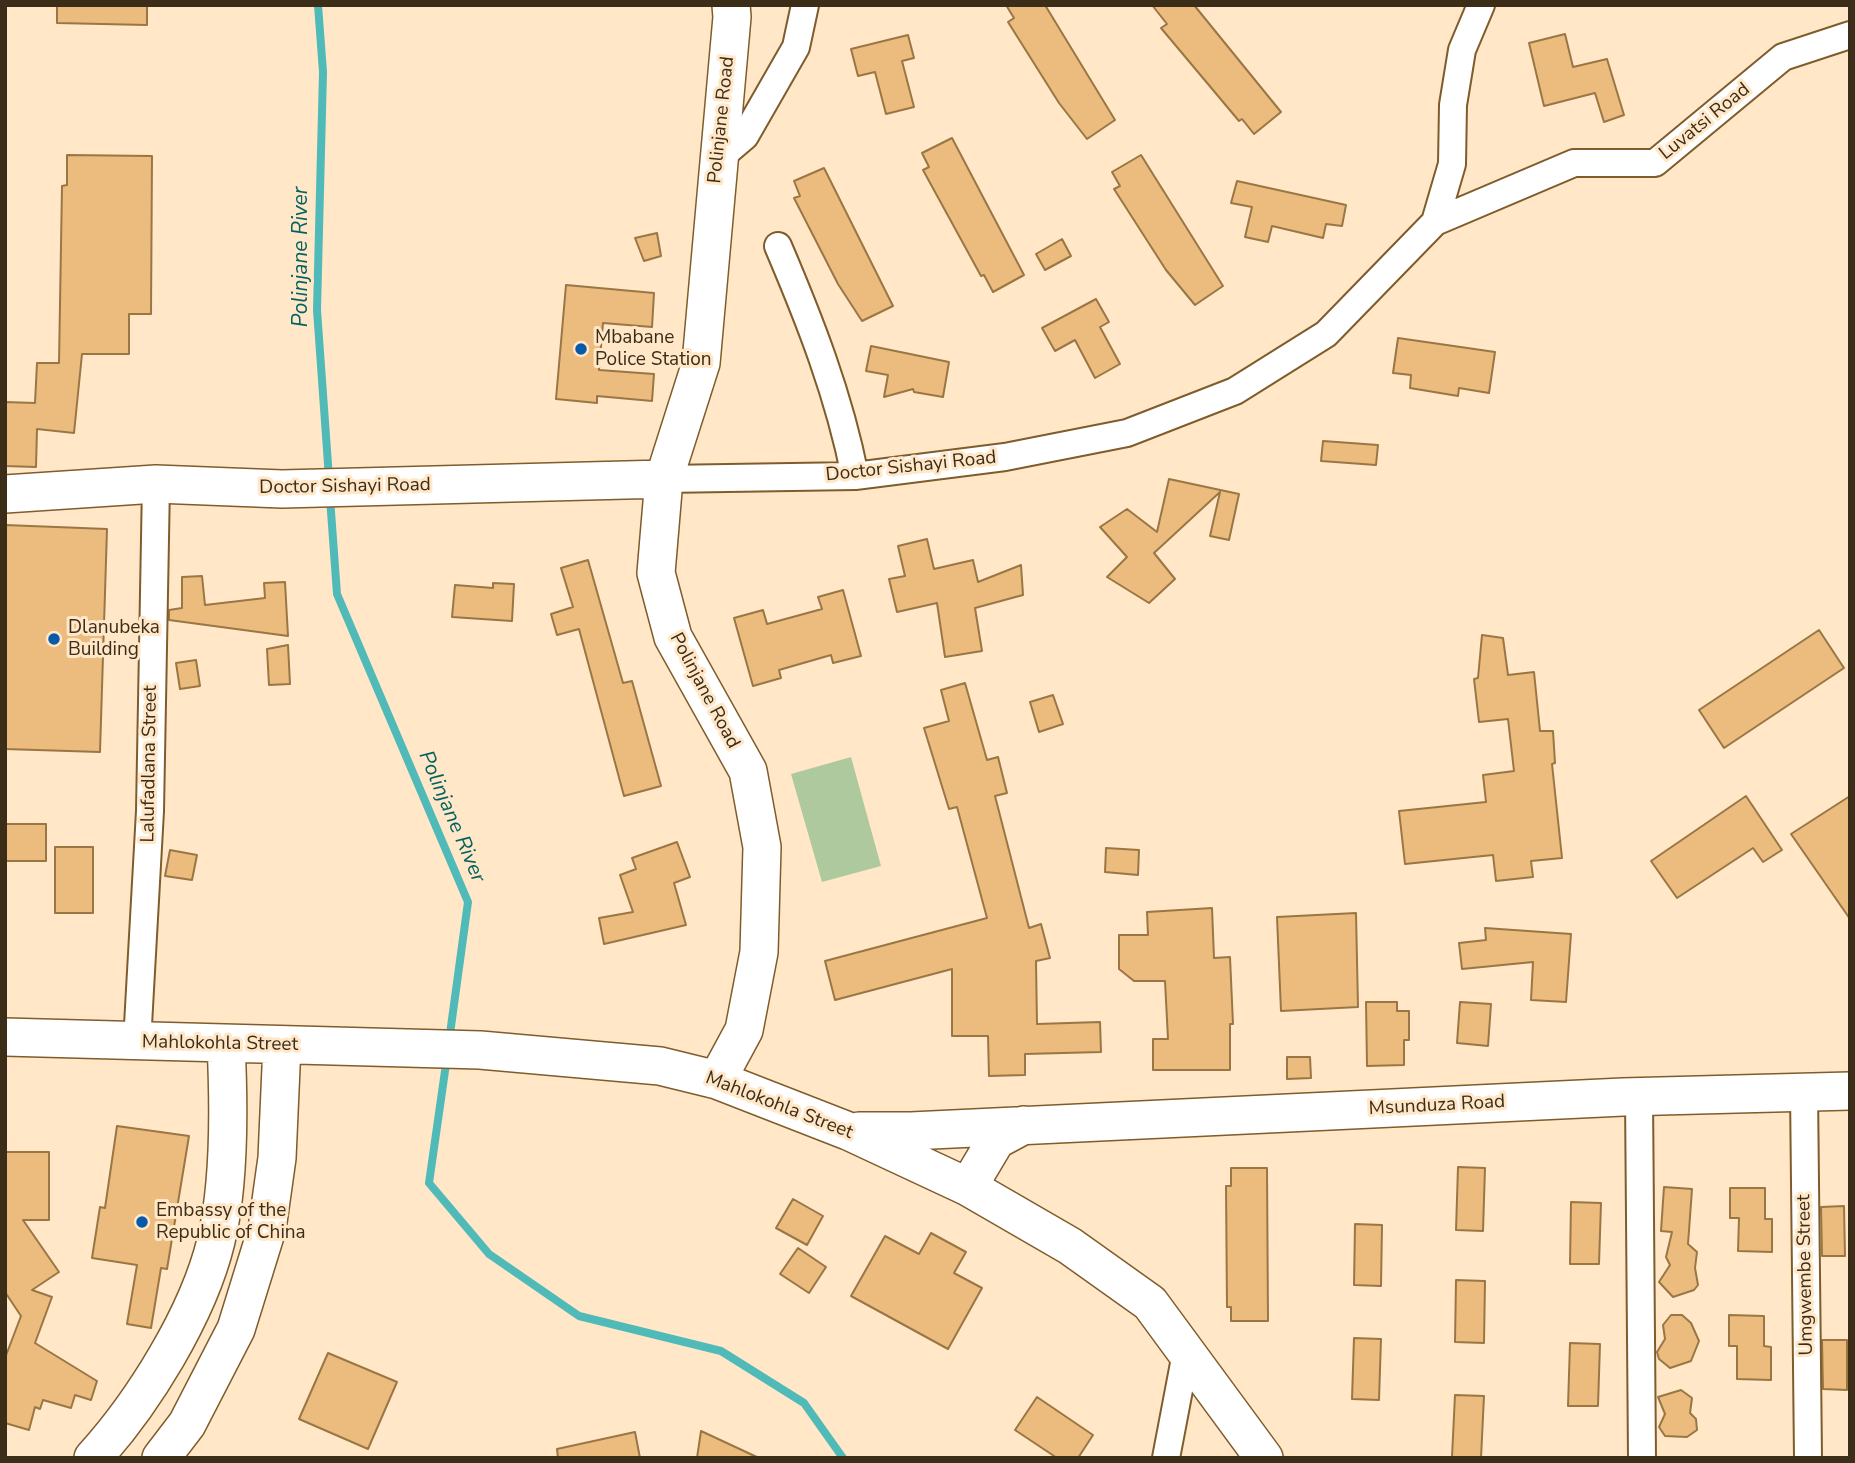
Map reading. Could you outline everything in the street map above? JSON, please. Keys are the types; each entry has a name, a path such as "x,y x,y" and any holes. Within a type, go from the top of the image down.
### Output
{"street":[{"name":"Polinjane Road","path":"717,1080 744,1030 759,952 762,847 748,771 673,637 656,573 664,479 701,363 732,17 730,5"},
{"path":"718,159 745,136 758,114 796,47 806,5"},
{"name":"Doctor Sishayi Road","path":"5,494 156,484 282,489 388,488 855,476 1005,457 1127,433 1235,391 1326,334 1435,222 1452,164 1453,105 1462,50 1481,5"},
{"name":"Luvatsi Road","path":"1435,222 1574,163 1655,163 1783,57 1850,35"},
{"path":"778,246 814,332 835,393 855,476"},
{"name":"Lalufadlana Street","path":"137,1043 150,811 156,484"},
{"name":"Mahlokohla Street","path":"5,1037 137,1043 480,1050 660,1066 717,1080 848,1131 968,1187 1070,1246 1150,1303 1264,1458"},
{"path":"93,1458 123,1425 158,1371 193,1303 216,1241 225,1167 229,1091 226,1044"},
{"path":"161,1458 187,1424 236,1329 267,1229 277,1158 282,1045"},
{"name":"Umgwembe Street","path":"1804,1091 1808,1458"},
{"name":"Msunduza Road","path":"848,1131 911,1131 1639,1097 1850,1091"},
{"path":"1639,1097 1642,1458"},
{"name":"Msunduza Road","path":"968,1187 996,1140 1024,1125"},
{"path":"1166,1458 1186,1353"}],"green space":[{"path":"851,757 881,866 822,882 791,774"}],"building":[{"path":"57,5 147,5 147,25 57,23"},
{"path":"1006,5 1045,5 1115,120 1087,139 1059,103 1008,22 1014,18"},
{"path":"1152,5 1194,5 1281,112 1254,134 1242,119 1239,121 1161,28 1167,24"},
{"path":"1565,34 1573,67 1607,59 1624,115 1604,122 1595,93 1544,106 1529,43"},
{"path":"908,35 914,58 902,61 914,107 886,114 875,72 858,76 851,49"},
{"path":"952,138 1024,275 993,292 984,275 981,276 923,170 929,167 922,153"},
{"path":"67,155 152,156 151,314 129,314 129,354 82,354 74,433 37,429 36,467 5,466 5,402 35,403 37,363 59,363 62,186 67,185"},
{"path":"1141,155 1223,286 1195,305 1166,270 1114,189 1120,186 1112,172"},
{"path":"824,168 893,306 862,321 838,284 794,198 800,196 794,181"},
{"path":"1237,181 1346,205 1342,226 1326,224 1323,238 1272,226 1268,242 1245,237 1252,207 1231,203"},
{"path":"657,233 661,256 644,261 635,238"},
{"path":"1062,239 1071,256 1045,270 1036,254"},
{"name":"Mbabane Police Station","path":"566,285 654,293 652,327 603,323 599,370 654,374 652,401 597,396 597,403 556,399"},
{"path":"1096,299 1109,322 1100,327 1120,364 1095,378 1075,340 1055,351 1042,328"},
{"path":"1398,338 1495,352 1489,393 1459,388 1458,396 1410,388 1411,375 1393,373"},
{"path":"871,346 949,362 943,397 914,392 913,389 884,397 888,375 866,371"},
{"path":"1323,441 1378,445 1376,465 1321,461"},
{"path":"1169,479 1239,494 1229,540 1210,536 1220,492 1154,553 1175,579 1149,603 1107,577 1127,557 1100,527 1127,509 1157,532"},
{"name":"Dlanubeka Building","path":"5,525 107,529 100,752 5,749"},
{"path":"927,539 934,569 973,560 978,582 1021,565 1023,595 975,608 982,651 945,657 937,603 897,612 889,579 905,576 898,546"},
{"path":"588,560 623,683 632,681 661,786 624,796 579,629 557,635 551,614 573,607 561,568"},
{"path":"202,576 205,605 265,598 264,583 285,582 288,636 169,620 169,610 182,608 182,577"},
{"path":"493,583 514,584 512,621 452,617 455,585 493,588"},
{"path":"843,590 861,656 833,663 831,655 779,670 781,678 753,686 734,618 763,610 767,624 822,609 818,597"},
{"path":"1819,630 1844,668 1724,748 1699,710"},
{"path":"1482,635 1503,638 1508,675 1534,672 1540,731 1553,731 1555,763 1552,764 1562,858 1531,861 1533,877 1496,881 1493,855 1405,864 1399,811 1486,802 1483,775 1514,771 1508,719 1479,722 1474,679 1478,678"},
{"path":"288,645 290,684 269,685 267,649"},
{"path":"196,660 200,686 180,689 176,663"},
{"path":"965,683 987,760 998,757 1007,793 995,796 1029,928 1041,924 1050,958 1036,961 1037,1024 1100,1022 1101,1052 1025,1054 1025,1075 989,1076 988,1036 952,1036 952,969 835,1000 825,961 987,918 957,807 949,809 924,728 949,721 941,690"},
{"path":"1053,695 1063,724 1039,732 1030,702"},
{"path":"1746,796 1782,850 1763,862 1753,848 1677,898 1651,861"},
{"path":"1850,796 1850,919 1791,834"},
{"path":"5,824 46,824 46,861 5,861"},
{"path":"677,842 690,877 674,883 686,925 604,944 599,918 633,912 620,875 636,869 632,858"},
{"path":"55,847 93,847 93,913 55,913"},
{"path":"1106,848 1139,850 1138,875 1105,872"},
{"path":"170,850 197,855 192,880 165,876"},
{"path":"1212,908 1214,958 1230,957 1233,1024 1230,1024 1230,1070 1153,1070 1153,1039 1168,1039 1165,981 1134,981 1119,969 1119,935 1148,935 1147,912"},
{"path":"1356,913 1358,1007 1281,1011 1277,917"},
{"path":"1485,928 1571,934 1566,1002 1531,1000 1533,962 1462,969 1459,943 1486,940"},
{"path":"1366,1002 1397,1002 1397,1011 1409,1011 1409,1040 1404,1040 1404,1065 1367,1066"},
{"path":"1460,1002 1491,1004 1488,1046 1457,1043"},
{"path":"1287,1057 1310,1057 1311,1078 1287,1079"},
{"path":"117,1126 189,1136 167,1269 161,1268 151,1328 127,1324 137,1265 92,1258 100,1207 105,1208"},
{"path":"5,1152 49,1152 49,1220 23,1220 59,1272 32,1290 52,1297 35,1343 97,1381 91,1400 75,1395 71,1408 43,1400 40,1409 35,1407 29,1430 5,1423 5,1358 21,1316 5,1292"},
{"path":"1458,1167 1485,1168 1483,1231 1456,1230"},
{"path":"1231,1168 1267,1168 1268,1321 1231,1321 1231,1307 1227,1307 1226,1186 1231,1186"},
{"path":"1664,1187 1692,1189 1688,1244 1697,1252 1695,1268 1698,1285 1694,1290 1673,1297 1659,1282 1670,1265 1666,1257 1672,1232 1661,1231"},
{"path":"1730,1188 1765,1188 1765,1219 1772,1219 1772,1252 1738,1251 1739,1218 1730,1218"},
{"path":"793,1199 823,1216 807,1245 776,1228"},
{"path":"1571,1202 1601,1203 1599,1264 1570,1264"},
{"path":"1844,1206 1845,1256 1822,1256 1821,1207"},
{"path":"1355,1224 1382,1225 1381,1286 1354,1285"},
{"path":"931,1233 966,1252 954,1273 982,1288 948,1349 851,1296 885,1236 919,1254"},
{"path":"798,1248 826,1267 809,1293 780,1274"},
{"path":"1456,1280 1485,1281 1484,1343 1455,1342"},
{"path":"1671,1315 1682,1315 1691,1323 1699,1341 1691,1361 1670,1368 1659,1359 1657,1352 1665,1339 1663,1325"},
{"path":"1729,1315 1764,1316 1764,1346 1771,1347 1771,1380 1737,1379 1737,1346 1729,1346"},
{"path":"1354,1338 1381,1339 1379,1400 1352,1399"},
{"path":"1822,1340 1847,1340 1847,1390 1823,1389"},
{"path":"1570,1343 1600,1344 1598,1406 1568,1406"},
{"path":"328,1353 397,1382 368,1449 299,1419"},
{"path":"1681,1390 1692,1398 1690,1413 1696,1419 1697,1430 1687,1437 1665,1436 1659,1427 1665,1414 1658,1397"},
{"path":"1455,1395 1484,1396 1481,1458 1452,1457"},
{"path":"1037,1397 1093,1435 1078,1458 1057,1458 1015,1430"},
{"path":"701,1431 759,1458 697,1458"},
{"path":"635,1432 640,1458 558,1458 557,1449"}],"waterway":[{"name":"Polinjane River","path":"318,5 323,72 317,310 329,478"},
{"name":"Polinjane River","path":"330,498 337,594 468,902 449,1041"},
{"name":"Polinjane River","path":"447,1057 429,1183 489,1254 579,1316 721,1351 804,1403 843,1458"}],"place":[{"name":"Mbabane Police Station","path":"581,349"},
{"name":"Dlanubeka Building","path":"54,639"},
{"name":"Embassy of the Republic of China","path":"142,1222"}]}
